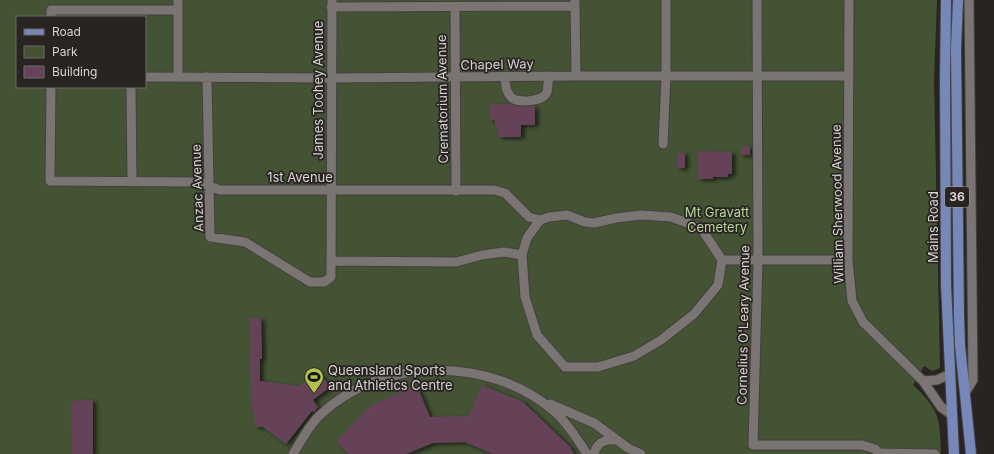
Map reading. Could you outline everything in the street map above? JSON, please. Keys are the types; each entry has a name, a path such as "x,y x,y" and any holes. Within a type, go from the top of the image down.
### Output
{"main road":[{"name":"Mains Road","path":"946,0 946,285 954,454"},
{"name":"Mains Road","path":"958,0 956,49 958,296 960,346 971,454"}],"street":[{"path":"178,0 178,77"},
{"path":"663,144 666,76 666,0"},
{"name":"Cornelius O'Leary Avenue","path":"757,0 758,260 753,445 862,445 875,449 879,453 935,454"},
{"name":"William Sherwood Avenue","path":"849,0 848,260 852,301 863,322 923,380 941,407 952,415"},
{"name":"Mains Road","path":"965,394 972,380 969,0"},
{"path":"332,3 454,7 575,3 576,76"},
{"name":"James Toohey Avenue","path":"331,277 332,3"},
{"name":"Crematorium Avenue","path":"454,7 456,191"},
{"path":"51,16 51,10 178,10"},
{"name":"Chapel Way","path":"146,76 455,78 549,76 849,76"},
{"path":"504,77 508,93 515,100 537,100 543,97 546,93 549,76"},
{"name":"Anzac Avenue","path":"207,77 210,237 245,242 310,282 324,282 331,277"},
{"name":"1st Avenue","path":"51,88 50,181 198,182 220,190 494,190 505,193 529,217 540,220"},
{"path":"131,88 132,182"},
{"path":"567,215 585,222 594,223 616,218 641,215 671,217 701,228 722,260 718,285 694,314 660,340 634,356 598,367 565,367 537,335 525,297 522,255 527,238 540,220 549,217 567,215"},
{"path":"331,261 456,262 482,255 504,252 522,255"},
{"path":"722,260 848,260"},
{"path":"293,454 304,434 318,417 351,392 369,383 392,375 413,371 436,370 484,376 512,385 556,413 577,438 587,454"},
{"path":"923,380 938,380 950,374"},
{"path":"533,397 594,423 628,448 641,454"},
{"path":"594,454 601,442 606,440 617,440"}],"green space":[{"name":"Mt Gravatt Cemetery","path":"0,0 937,0 934,79 940,368 932,371 924,366 913,385 929,401 937,416 940,432 941,454 0,454"}],"building":[{"path":"490,104 510,104 524,107 535,106 535,125 521,125 521,137 498,137 498,127 495,127 495,120 490,120"},
{"path":"741,146 750,146 750,155 741,155"},
{"path":"698,151 732,152 732,174 728,174 728,177 698,179"},
{"path":"677,153 685,153 685,168 677,168"},
{"path":"250,318 261,318 262,359 260,359 260,381 299,386 318,371 330,387 313,400 318,407 314,412 312,411 286,444 263,427 255,427 254,410 252,410 249,359 249,350 251,350"},
{"path":"482,385 523,402 570,447 574,454 493,454 465,442 433,443 406,454 349,454 336,442 371,405 417,386 430,417 469,416"},
{"path":"93,400 93,454 72,454 71,401"}],"place":[{"name":"Queensland Sports and Athletics Centre","path":"314,394"}]}
